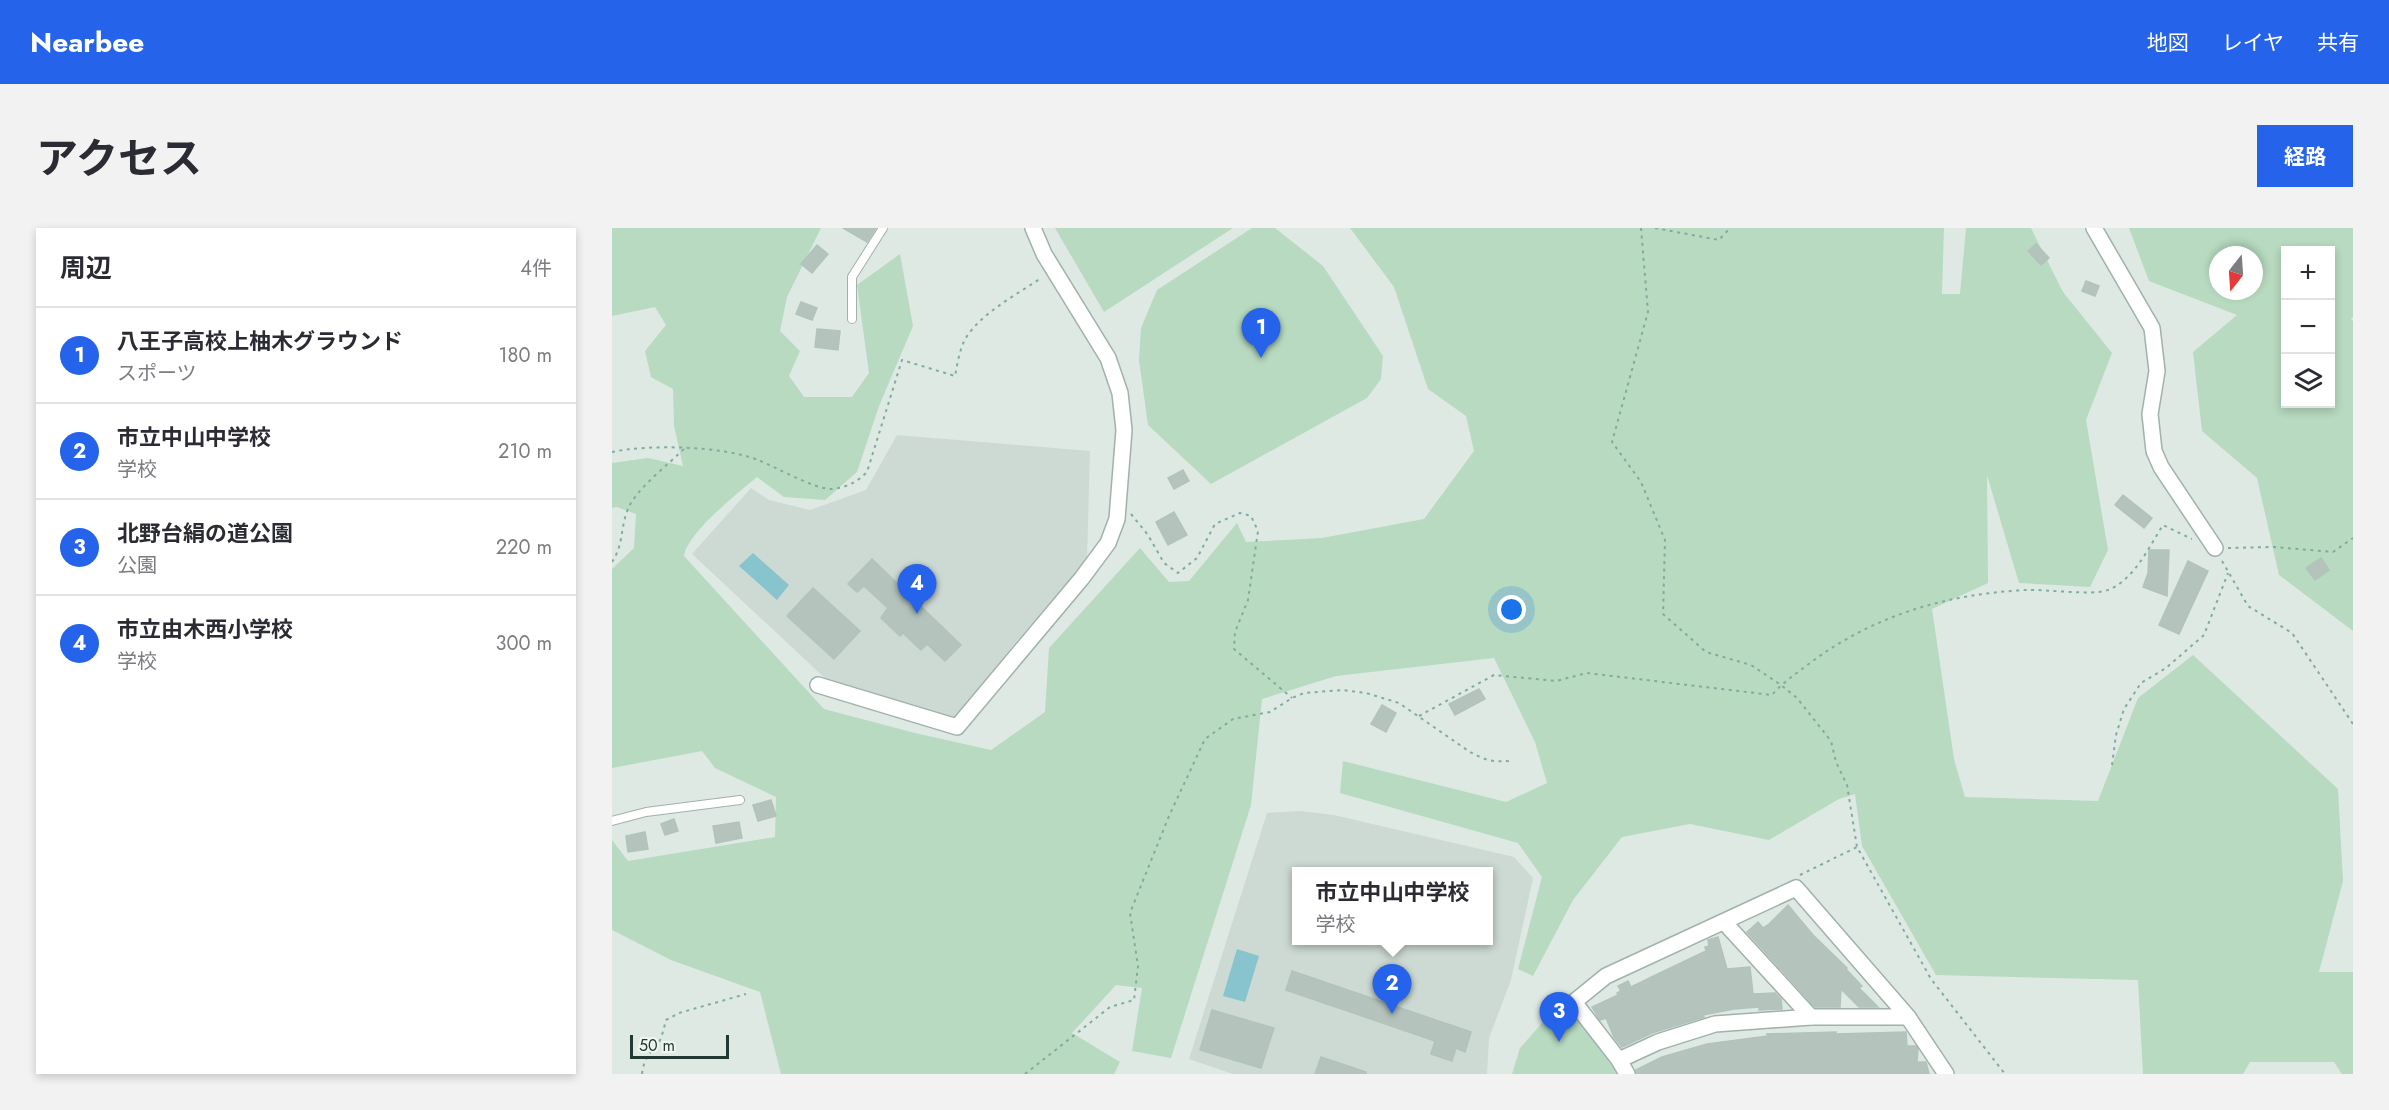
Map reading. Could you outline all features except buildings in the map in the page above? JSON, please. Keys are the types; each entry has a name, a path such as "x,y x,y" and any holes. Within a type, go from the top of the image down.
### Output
{"street":[{"path":"818,685 957,727 1082,578 1108,543 1117,519 1122,478 1124,430 1120,393 1108,358 1044,254 1033,228"},
{"path":"2094,228 2152,328 2157,371 2150,414 2154,451 2161,467 2214,548"},
{"path":"1627,1074 1619,1060 1574,1002 1606,976 1796,888 1908,1017 1946,1074"},
{"path":"1724,922 1811,1017"},
{"path":"1619,1060 1658,1042 1715,1024 1811,1017 1908,1017"}],"lane":[{"path":"852,319 852,277 883,228"},
{"path":"612,821 646,813 740,800"}],"path":[{"path":"1641,228 1648,312 1612,442 1641,482 1665,540 1664,614 1706,652 1751,665 1781,685 1797,698 1831,741 1836,762 1847,785 1857,847 1931,979 2005,1074"},
{"path":"1655,228 1719,240 1730,228"},
{"path":"612,452 627,449 685,448 755,459 829,489 856,483 867,472 902,360 955,376 961,347 969,332 988,314 1054,270"},
{"path":"612,562 622,545 622,529 628,507 685,448"},
{"path":"1118,498 1148,535 1164,563 1178,573 1197,558 1215,524 1240,513 1251,516 1258,531 1248,600 1235,632 1234,649 1292,698"},
{"path":"1419,716 1494,675 1557,681 1587,673 1772,695 1781,685 1838,642 1899,613 1980,595 2027,590 2107,590 2131,573 2163,525 2214,548 2274,547 2333,552 2353,538"},
{"path":"2214,548 2248,606 2292,633 2353,724"},
{"path":"2112,765 2116,735 2124,709 2142,683 2166,668 2204,635 2228,573"},
{"path":"1025,1074 1110,1007 1134,1000 1138,966 1130,913 1169,816 1205,739 1233,719 1270,712 1304,693 1342,690 1366,693 1399,703 1470,752 1495,762 1506,760 1512,762"},
{"path":"1799,876 1857,847"},
{"path":"642,1074 644,1060 659,1042 666,1020 746,994"}],"shaded area":[{"path":"897,435 1090,451 1087,559 1011,648 956,719 828,681 692,554 751,488 769,500 810,510 866,490"},
{"path":"1300,811 1334,815 1514,857 1533,878 1511,980 1489,1038 1487,1074 1233,1074 1189,1059 1267,813"}],"green space":[{"path":"612,228 821,228 787,297 780,331 800,351 789,376 804,397 852,397 869,373 857,285 900,254 913,326 879,406 857,472 825,500 784,497 757,477 703,525 687,547 684,556 824,709 991,750 1045,712 1049,648 1140,548 1169,582 1189,581 1237,523 1246,542 1322,538 1424,519 1474,451 1466,416 1428,389 1394,287 1350,228 1944,228 1942,294 1960,294 1966,228 2031,228 2063,292 2112,353 2086,420 2108,550 2090,587 2019,583 1987,475 1988,583 1932,609 1954,759 1965,797 2098,801 2138,698 2193,655 2338,789 2343,881 2319,972 2353,972 2353,1074 2342,1074 2334,1062 2250,1062 2243,1074 2143,1074 2138,980 1936,975 1862,846 1855,794 1839,799 1769,840 1690,824 1622,837 1573,900 1533,976 1518,969 1542,877 1518,843 1340,793 1343,761 1506,802 1547,783 1535,742 1494,658 1336,676 1262,699 1251,805 1171,1058 1132,1051 1142,988 1116,985 1072,1033 1120,1062 1114,1074 781,1074 760,992 671,960 612,930 612,840 628,861 775,837 776,797 715,768 702,751 612,768 612,569 634,548 636,514 617,507 612,508 612,463 648,458 683,466 674,426 673,389 651,377 645,351 666,325 655,307 612,316"},
{"path":"1055,228 1233,228 1104,312"},
{"path":"1252,228 1275,228 1323,266 1383,356 1381,379 1367,398 1211,484 1148,425 1139,360 1141,328 1157,290"},
{"path":"2129,228 2353,228 2353,317 2351,319 2353,321 2353,631 2279,575 2257,478 2202,431 2193,352 2237,315 2149,281"},
{"path":"1566,1004 1618,1074 1512,1074 1520,1048 1542,1023"}],"water":[{"path":"753,553 789,585 777,600 739,566"},
{"path":"1237,949 1259,956 1245,1002 1223,996"}],"place":[{"name":"八王子高校上柚木グラウンド","path":"1261,358"},
{"name":"市立由木西小学校","path":"917,614"},
{"name":"市立中山中学校","path":"1392,1014"},
{"name":"北野台絹の道公園","path":"1559,1042"}]}
